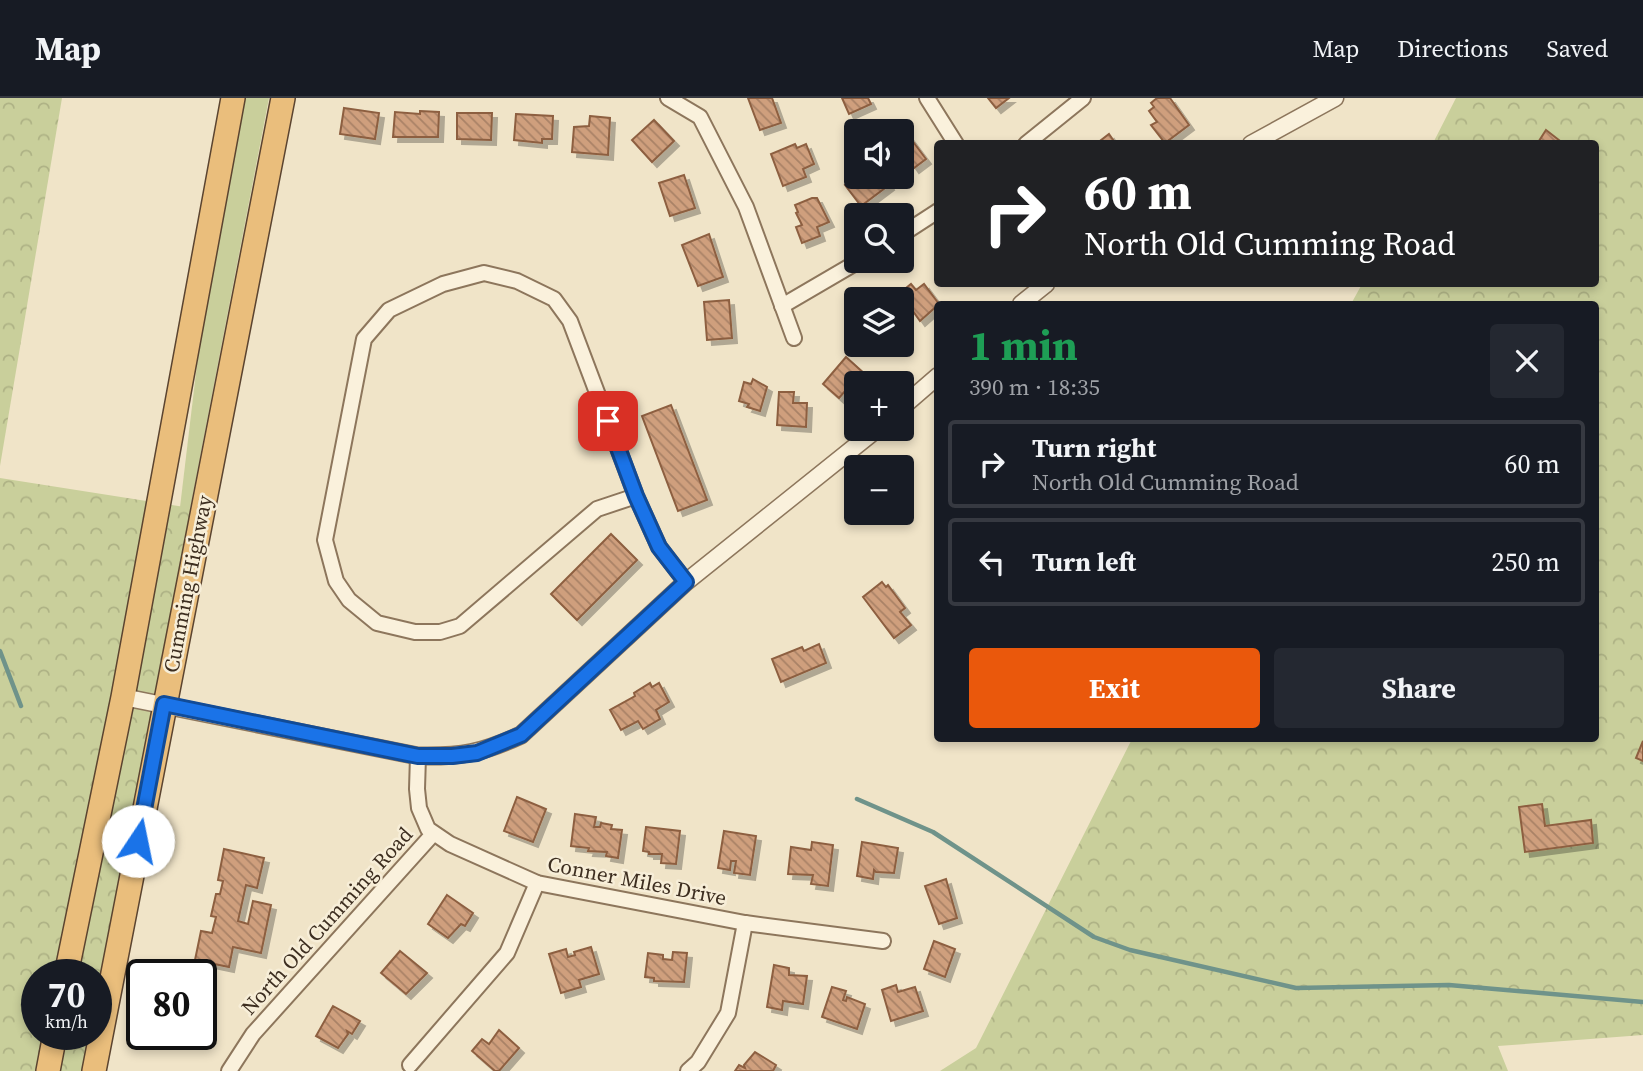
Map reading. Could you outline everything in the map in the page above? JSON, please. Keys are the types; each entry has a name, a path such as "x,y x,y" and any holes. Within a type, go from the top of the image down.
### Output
{"highway":[{"name":"Cumming Highway","path":"69,959 123,697 233,98"},
{"name":"Cumming Highway","path":"94,1071 283,98"},
{"path":"48,1071 52,1050"}],"street":[{"path":"668,98 700,117 746,207 794,338"},
{"path":"927,98 953,140"},
{"path":"1031,140 1083,98"},
{"path":"1258,140 1335,98"},
{"path":"914,227 934,214"},
{"path":"782,306 844,270"},
{"path":"636,496 597,509 460,626 440,632 415,632 377,622 349,600 336,581 325,540 365,339 388,310 443,284 484,273 517,281 554,299 570,321 636,496 659,547 686,582"},
{"path":"1025,301 1042,287"},
{"path":"914,397 934,379"},
{"path":"123,697 418,756 477,753 521,735 686,582 862,441"},
{"path":"418,756 416,789 419,808 424,824 433,834"},
{"name":"Conner Miles Drive","path":"433,834 537,883 745,923 883,941"},
{"name":"North Old Cumming Road","path":"229,1071 253,1034 433,834"},
{"path":"410,1065 507,953 537,883"},
{"path":"688,1071 698,1062 727,1013 745,923"}],"green space":[{"path":"0,98 62,98 0,466"},
{"path":"240,98 269,98 163,650 211,247"},
{"path":"1456,98 1643,98 1643,1035 1498,1046 1508,1071 940,1071 976,1048 1130,742 1599,742 1599,301 1353,301 1360,287 1599,287 1599,140 1435,140"},
{"path":"0,478 210,511 112,1005 112,959 21,959 21,1050 103,1050 99,1071 0,1071"}],"building":[{"path":"748,98 772,98 781,123 760,130"},
{"path":"842,98 868,98 871,104 849,114"},
{"path":"988,98 1009,98 996,108"},
{"path":"1157,98 1170,98 1189,125 1169,140 1163,140 1151,125 1157,122 1149,111 1154,107 1151,103"},
{"path":"344,108 379,113 375,139 340,134"},
{"path":"420,111 439,112 438,137 393,137 395,112 420,114"},
{"path":"457,113 492,113 491,140 457,139"},
{"path":"516,114 553,116 552,139 542,139 542,143 514,140"},
{"path":"590,116 610,118 608,155 572,152 574,127 589,126"},
{"path":"654,120 674,141 652,162 632,140"},
{"path":"1546,130 1559,140 1540,140"},
{"path":"1109,134 1113,140 1101,140"},
{"path":"914,143 926,159 914,168"},
{"path":"795,144 797,148 806,144 814,164 803,169 806,177 783,186 771,154"},
{"path":"684,175 695,208 670,216 659,183"},
{"path":"848,189 884,189 865,203 859,203"},
{"path":"817,198 829,222 817,227 820,236 802,243 796,227 802,225 795,205"},
{"path":"709,234 723,277 698,286 682,245"},
{"path":"924,284 937,301 934,301 934,308 920,321 914,313 914,288 916,290"},
{"path":"729,300 732,338 707,340 704,302"},
{"path":"846,357 862,371 844,371 844,392 839,398 823,384"},
{"path":"753,379 767,387 760,411 739,401 744,382 751,384"},
{"path":"779,392 794,392 793,403 807,403 806,427 777,425"},
{"path":"671,405 707,500 678,511 642,416"},
{"path":"611,534 637,560 577,620 551,594"},
{"path":"882,582 886,587 888,585 905,608 900,612 911,625 894,638 863,597"},
{"path":"819,644 826,663 781,682 772,659 802,647 804,651"},
{"path":"650,683 652,687 659,683 669,702 656,710 660,719 643,729 638,721 621,730 610,710 635,696 634,693"},
{"path":"1643,741 1643,761 1636,758"},
{"path":"517,797 546,809 533,842 504,831"},
{"path":"1542,804 1545,826 1591,820 1593,843 1525,852 1519,807"},
{"path":"575,814 596,817 594,827 600,827 601,823 612,825 611,829 622,830 618,858 606,856 607,852 588,851 589,848 571,846"},
{"path":"646,827 680,831 676,864 661,863 662,854 643,851"},
{"path":"724,831 756,836 750,875 734,873 736,861 731,861 730,870 718,868"},
{"path":"812,842 833,845 828,886 811,884 813,875 788,874 791,847 811,850"},
{"path":"862,842 898,848 894,873 874,870 873,879 857,876"},
{"path":"224,849 264,858 257,888 246,885 238,921 248,924 253,901 271,905 261,953 233,947 229,967 217,965 217,959 195,959 201,931 212,933 216,917 211,916 216,894 220,894 223,881 218,880"},
{"path":"946,879 957,918 939,924 925,886"},
{"path":"447,895 473,913 465,926 461,924 448,938 428,924"},
{"path":"934,941 955,949 945,977 924,969"},
{"path":"591,947 599,974 579,980 581,987 561,993 549,954 566,949 568,957 575,955 574,952"},
{"path":"400,951 427,973 406,994 381,973"},
{"path":"673,952 687,953 684,982 654,981 654,978 645,977 648,953 663,955 663,959 672,960"},
{"path":"774,965 789,968 789,975 807,976 803,1004 783,1001 782,1010 767,1007"},
{"path":"896,985 898,992 915,987 923,1011 891,1021 882,990"},
{"path":"832,987 846,991 843,1000 846,1001 847,997 865,1004 857,1029 822,1017"},
{"path":"333,1006 360,1021 352,1034 347,1031 348,1034 338,1048 316,1036"},
{"path":"499,1030 519,1048 499,1071 495,1071 472,1051 482,1039 489,1044"},
{"path":"755,1052 776,1065 773,1071 735,1071 739,1065 745,1068 744,1065"}],"waterway":[{"path":"0,651 21,706"},
{"path":"857,799 933,832 1094,937 1130,950 1296,988 1449,985 1643,1002"}],"route":[{"path":"138,841 164,704 418,756 477,753 521,735 686,582 659,547 636,496 608,421"}]}
